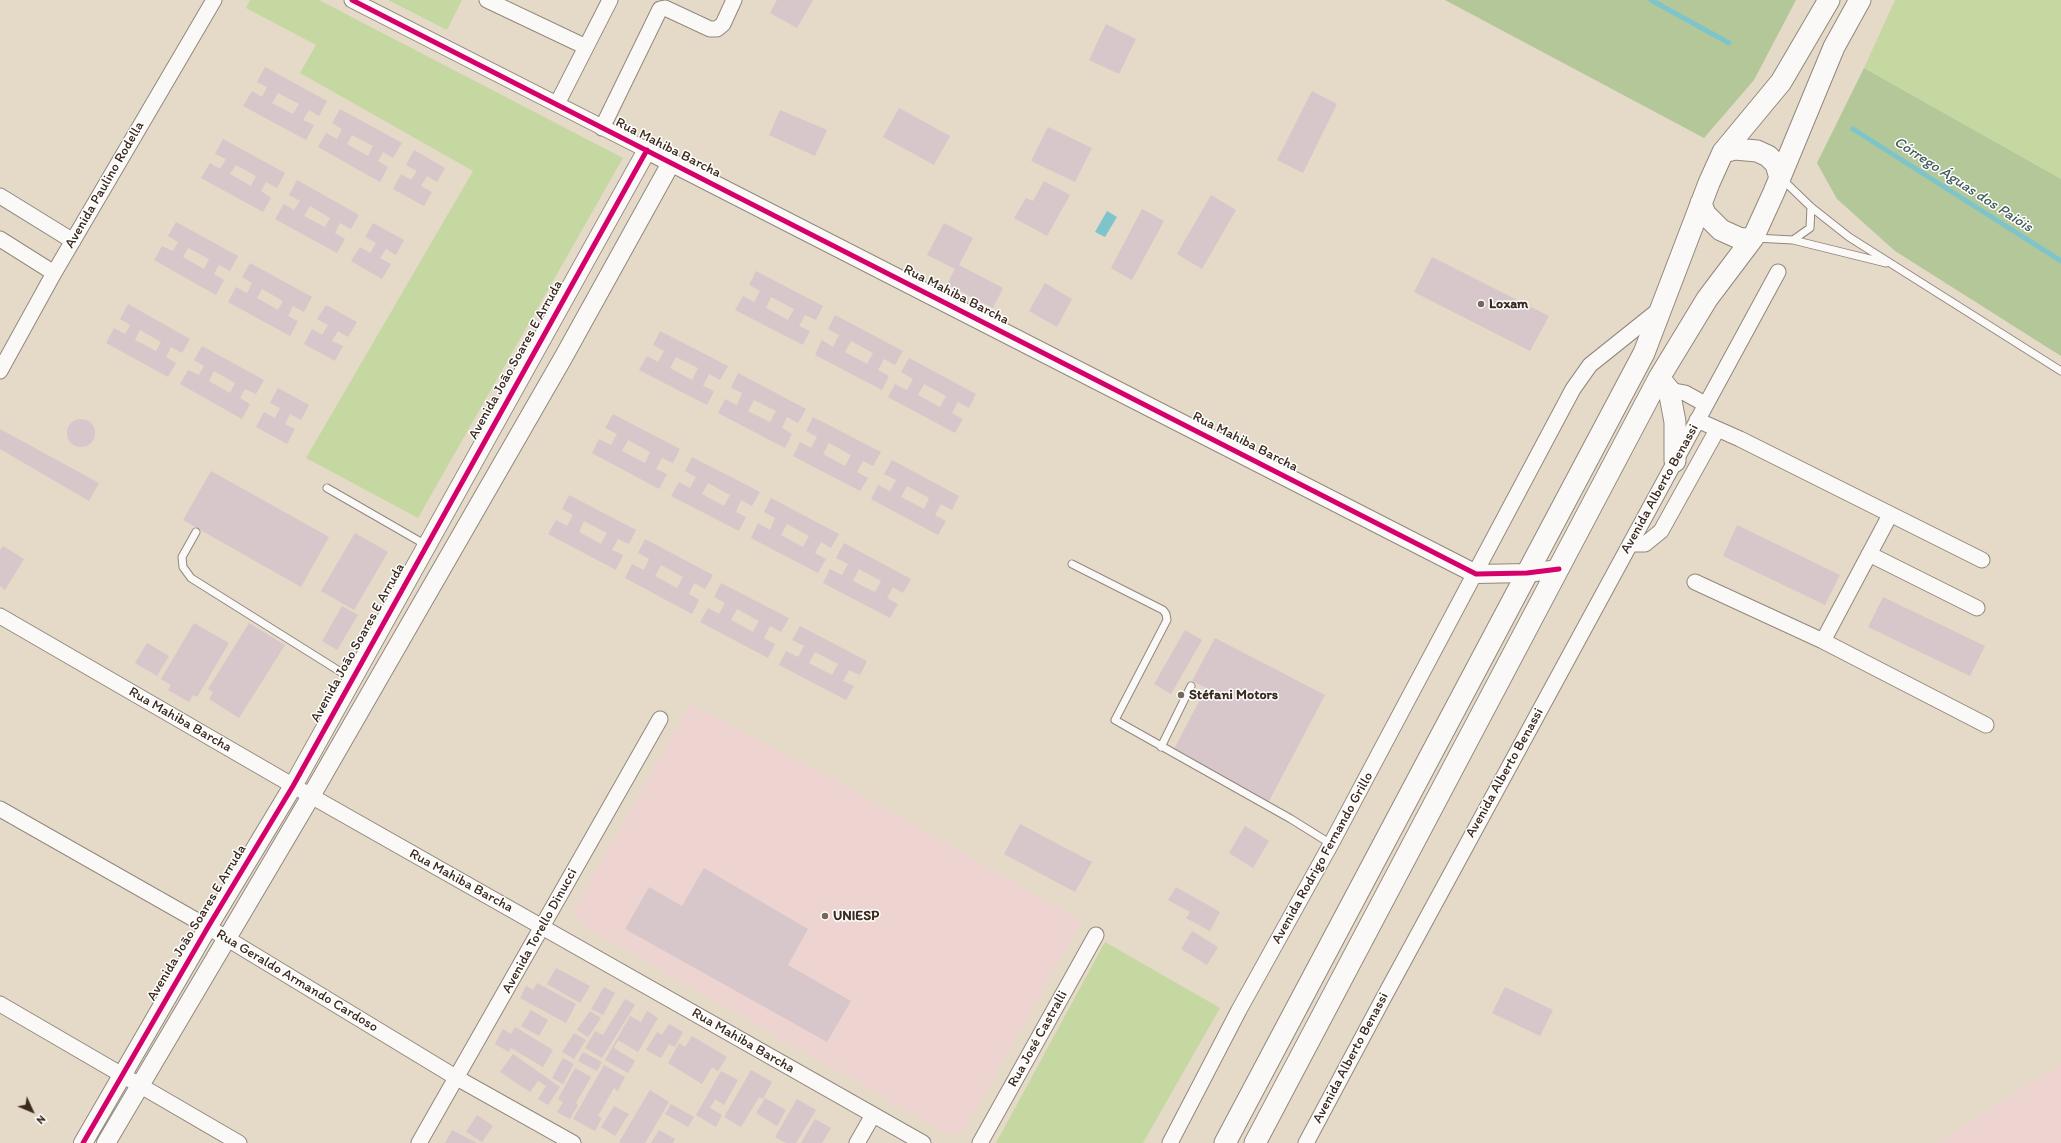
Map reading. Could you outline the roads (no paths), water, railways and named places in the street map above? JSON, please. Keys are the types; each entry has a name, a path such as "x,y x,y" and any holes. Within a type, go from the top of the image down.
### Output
{"main road":[{"path":"1225,1143 1644,353 1701,203 1723,152 1782,82 1829,0"},
{"path":"1255,1143 1559,569 1664,384 1708,298 1753,238 1780,178 1834,47 1860,0"},
{"path":"1723,152 1735,149 1757,151 1768,156 1776,164 1780,178"},
{"path":"1701,203 1705,214 1721,230 1741,239 1753,238"},
{"path":"1664,384 1674,422 1675,462"}],"street":[{"name":"Avenida Paulino Rodella","path":"0,371 72,241 214,0"},
{"name":"Rua Mahiba Barcha","path":"352,0 1476,574 1527,573 1559,569"},
{"path":"487,0 586,47"},
{"path":"557,104 610,0"},
{"path":"602,128 660,9 665,8 710,29 717,29 723,24 734,0"},
{"name":"Avenida João Soares E Arruda","path":"83,1143 208,927 292,786 647,150"},
{"path":"106,1143 311,796 594,302 671,163"},
{"path":"0,196 72,241"},
{"path":"0,239 54,273"},
{"name":"Avenida Alberto Benassi","path":"1306,1143 1705,404 1778,272"},
{"path":"570,289 594,302"},
{"name":"Avenida Rodrigo Fernando Grillo","path":"1170,1143 1239,1010 1331,844 1577,383 1590,365 1660,310"},
{"path":"1664,384 1705,404"},
{"path":"1697,420 1982,560"},
{"path":"1630,544 1645,544 1661,531 1717,430"},
{"path":"1824,641 1890,515"},
{"path":"1870,554 1977,608"},
{"path":"1696,582 1824,641 1986,725"},
{"name":"Rua Mahiba Barcha","path":"0,616 292,786 543,926 923,1143"},
{"path":"352,679 372,690"},
{"name":"Avenida Torello Dinucci","path":"419,1143 660,718"},
{"path":"313,749 332,759"},
{"name":"Rua Geraldo Armando Cardoso","path":"0,809 208,927 457,1078 573,1143"},
{"name":"Rua José Castralli","path":"980,1143 1096,935"},
{"path":"0,1004 140,1084 239,1143"},
{"path":"857,1143 873,1115"}],"lane":[{"path":"1780,178 1811,207 1849,236 2061,371"},
{"path":"1793,240 1810,228 1811,207"},
{"path":"1753,238 1793,240 1894,265"},
{"path":"327,488 427,545"},
{"path":"196,532 182,557 183,567 191,578 352,679"},
{"path":"1072,564 1163,610 1166,614 1167,620 1115,720 1291,819 1331,844"},
{"path":"1161,747 1191,686"}],"water":[{"path":"1107,211 1117,217 1105,237 1095,232"}],"waterway":[{"name":"Córrego Águas dos Paióis","path":"1651,0 1729,43"},
{"name":"Córrego Águas dos Paióis","path":"1853,129 2061,261"}],"place":[{"name":"Loxam","path":"1481,304"},
{"name":"Stéfani Motors","path":"1181,695"},
{"name":"UNIESP","path":"825,916"}]}
